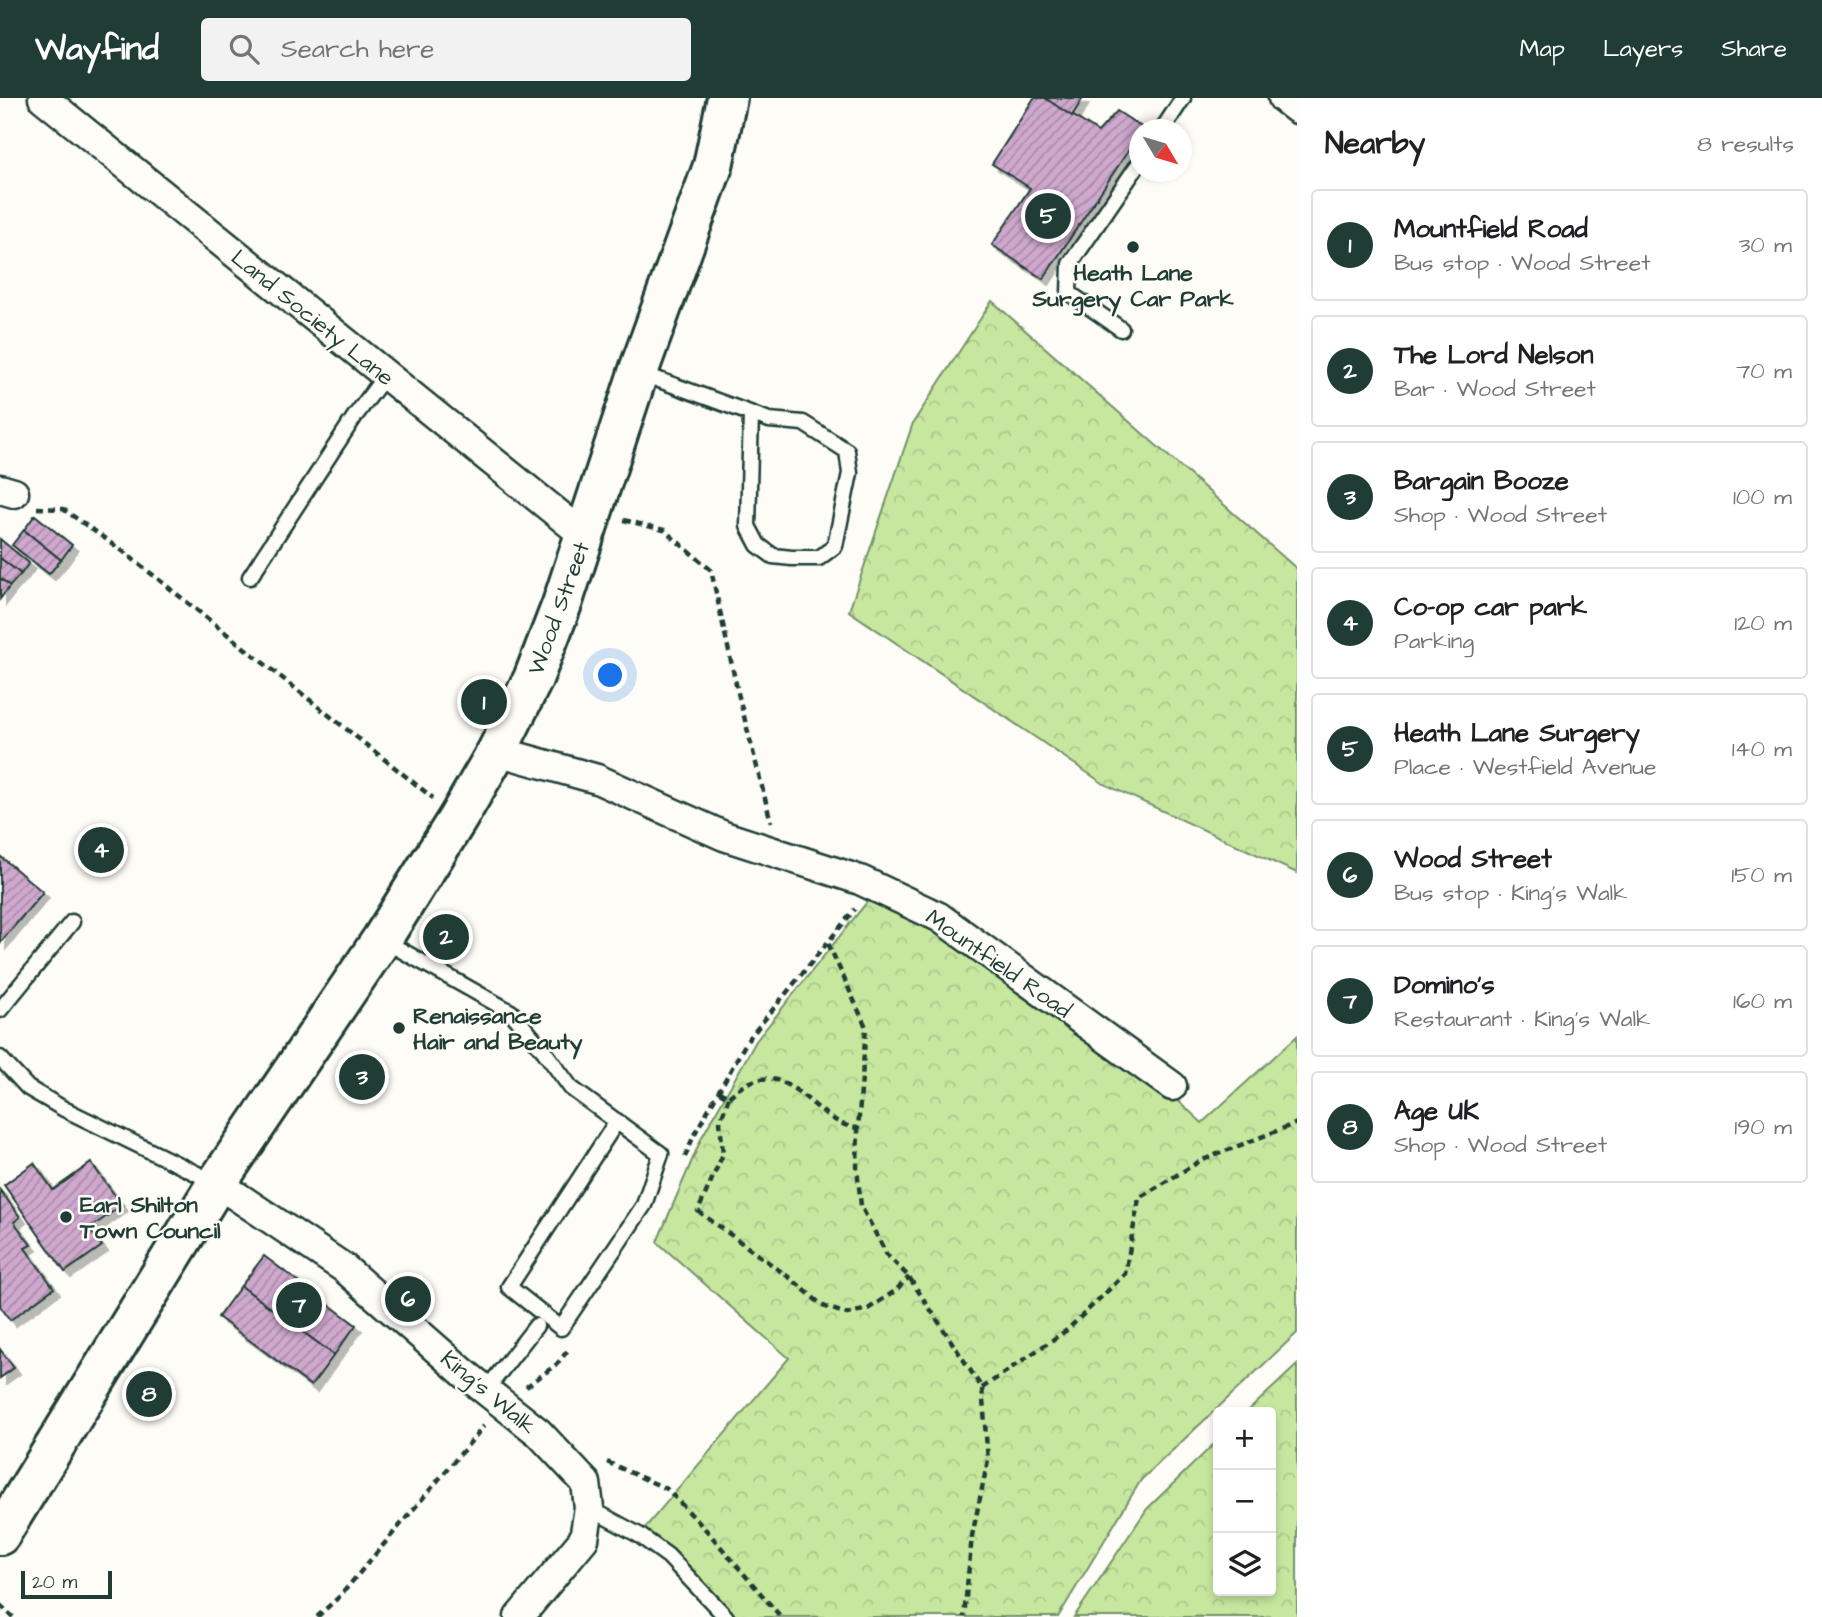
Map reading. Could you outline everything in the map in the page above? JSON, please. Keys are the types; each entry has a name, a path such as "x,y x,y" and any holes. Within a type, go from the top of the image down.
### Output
{"street":[{"name":"Land Society Lane","path":"43,98 385,376 588,523"},
{"name":"Wood Street","path":"0,1535 217,1183 382,939 497,751 533,679 562,604 639,372 713,166 727,98"},
{"path":"1283,98 1297,109"},
{"name":"Mountfield Road","path":"497,751 597,779 724,836 860,880 939,917 1172,1086"},
{"name":"King's Walk","path":"217,1183 344,1268 548,1441 591,1483"},
{"path":"519,1617 584,1539 591,1483"}],"lane":[{"path":"1169,119 1183,98"},
{"path":"1121,328 1069,293 1070,264 1129,177"},
{"path":"639,372 769,420 803,423 847,450 850,473 835,546 819,558 773,556 758,545 748,526 751,414"},
{"path":"250,577 355,416 385,376"},
{"path":"0,1010 72,922"},
{"path":"382,939 511,1012 571,1088 617,1121 661,1154 644,1205 561,1328 509,1287 617,1121"},
{"path":"0,1058 28,1088 40,1095 217,1183"},
{"path":"486,1390 536,1326"},
{"path":"591,1483 639,1535 668,1556 726,1617"}],"path":[{"path":"7,491 22,507 63,509 124,552 458,818"},
{"path":"588,523 664,530 711,570 738,693 779,854"},
{"path":"828,943 866,1027 858,1128 857,1168 861,1206 887,1255 909,1276 982,1388 988,1460 972,1536 964,1617"},
{"path":"858,1128 850,1128 824,1113 786,1083 766,1078 742,1085 729,1097 720,1122 723,1154 698,1211 794,1281 823,1306 848,1314 867,1308 895,1291 909,1276"},
{"path":"719,1091 729,1097"},
{"path":"982,1388 1067,1330 1125,1274 1139,1198 1200,1161 1297,1123"},
{"path":"591,1483 667,1489 708,1531 781,1617"},
{"path":"0,1605 13,1617"}],"green space":[{"path":"992,301 1297,569 1297,873 1104,784 849,611 913,423"},
{"path":"875,892 935,922 1169,1092 1202,1123 1297,1036 1297,1333 1218,1407 1213,1407 1213,1412 1141,1480 1058,1617 736,1617 681,1558 644,1529 789,1358 657,1242 702,1137 756,1041"},
{"path":"1297,1365 1297,1617 1074,1617 1147,1509 1213,1445 1213,1596 1276,1596 1276,1407 1252,1407"}],"building":[{"path":"1034,98 1046,98 1098,132 1117,111 1129,119 1129,150 1043,279 992,245 1030,188 992,164"},
{"path":"1045,98 1083,98 1072,116"},
{"path":"35,515 72,545 61,560 24,530"},
{"path":"24,530 61,560 49,574 12,545"},
{"path":"0,539 29,563 21,574 0,558"},
{"path":"0,558 21,574 10,586 0,578"},
{"path":"0,578 10,586 0,599"},
{"path":"0,856 43,892 0,943"},
{"name":"Earl Shilton Town Council","path":"34,1163 53,1190 91,1163 122,1205 89,1229 102,1246 65,1272 4,1185"},
{"path":"0,1190 20,1217 14,1222 31,1245 25,1248 54,1288 10,1320 0,1306"},
{"path":"264,1256 356,1325 334,1355 241,1286"},
{"path":"241,1286 334,1355 311,1386 218,1317"},
{"path":"0,1349 14,1368 0,1378"}],"place":[{"name":"Heath Lane Surgery","path":"1048,216"},
{"name":"Heath Lane Surgery Car Park","path":"1133,247"},
{"name":"Mountfield Road","path":"484,702"},
{"name":"Co-op car park","path":"101,850"},
{"name":"The Lord Nelson","path":"446,937"},
{"name":"Renaissance Hair and Beauty","path":"399,1028"},
{"name":"Bargain Booze","path":"362,1077"},
{"name":"Earl Shilton Town Council","path":"66,1217"},
{"name":"Wood Street","path":"408,1299"},
{"name":"Domino's","path":"299,1305"},
{"name":"Age UK","path":"149,1394"}]}
